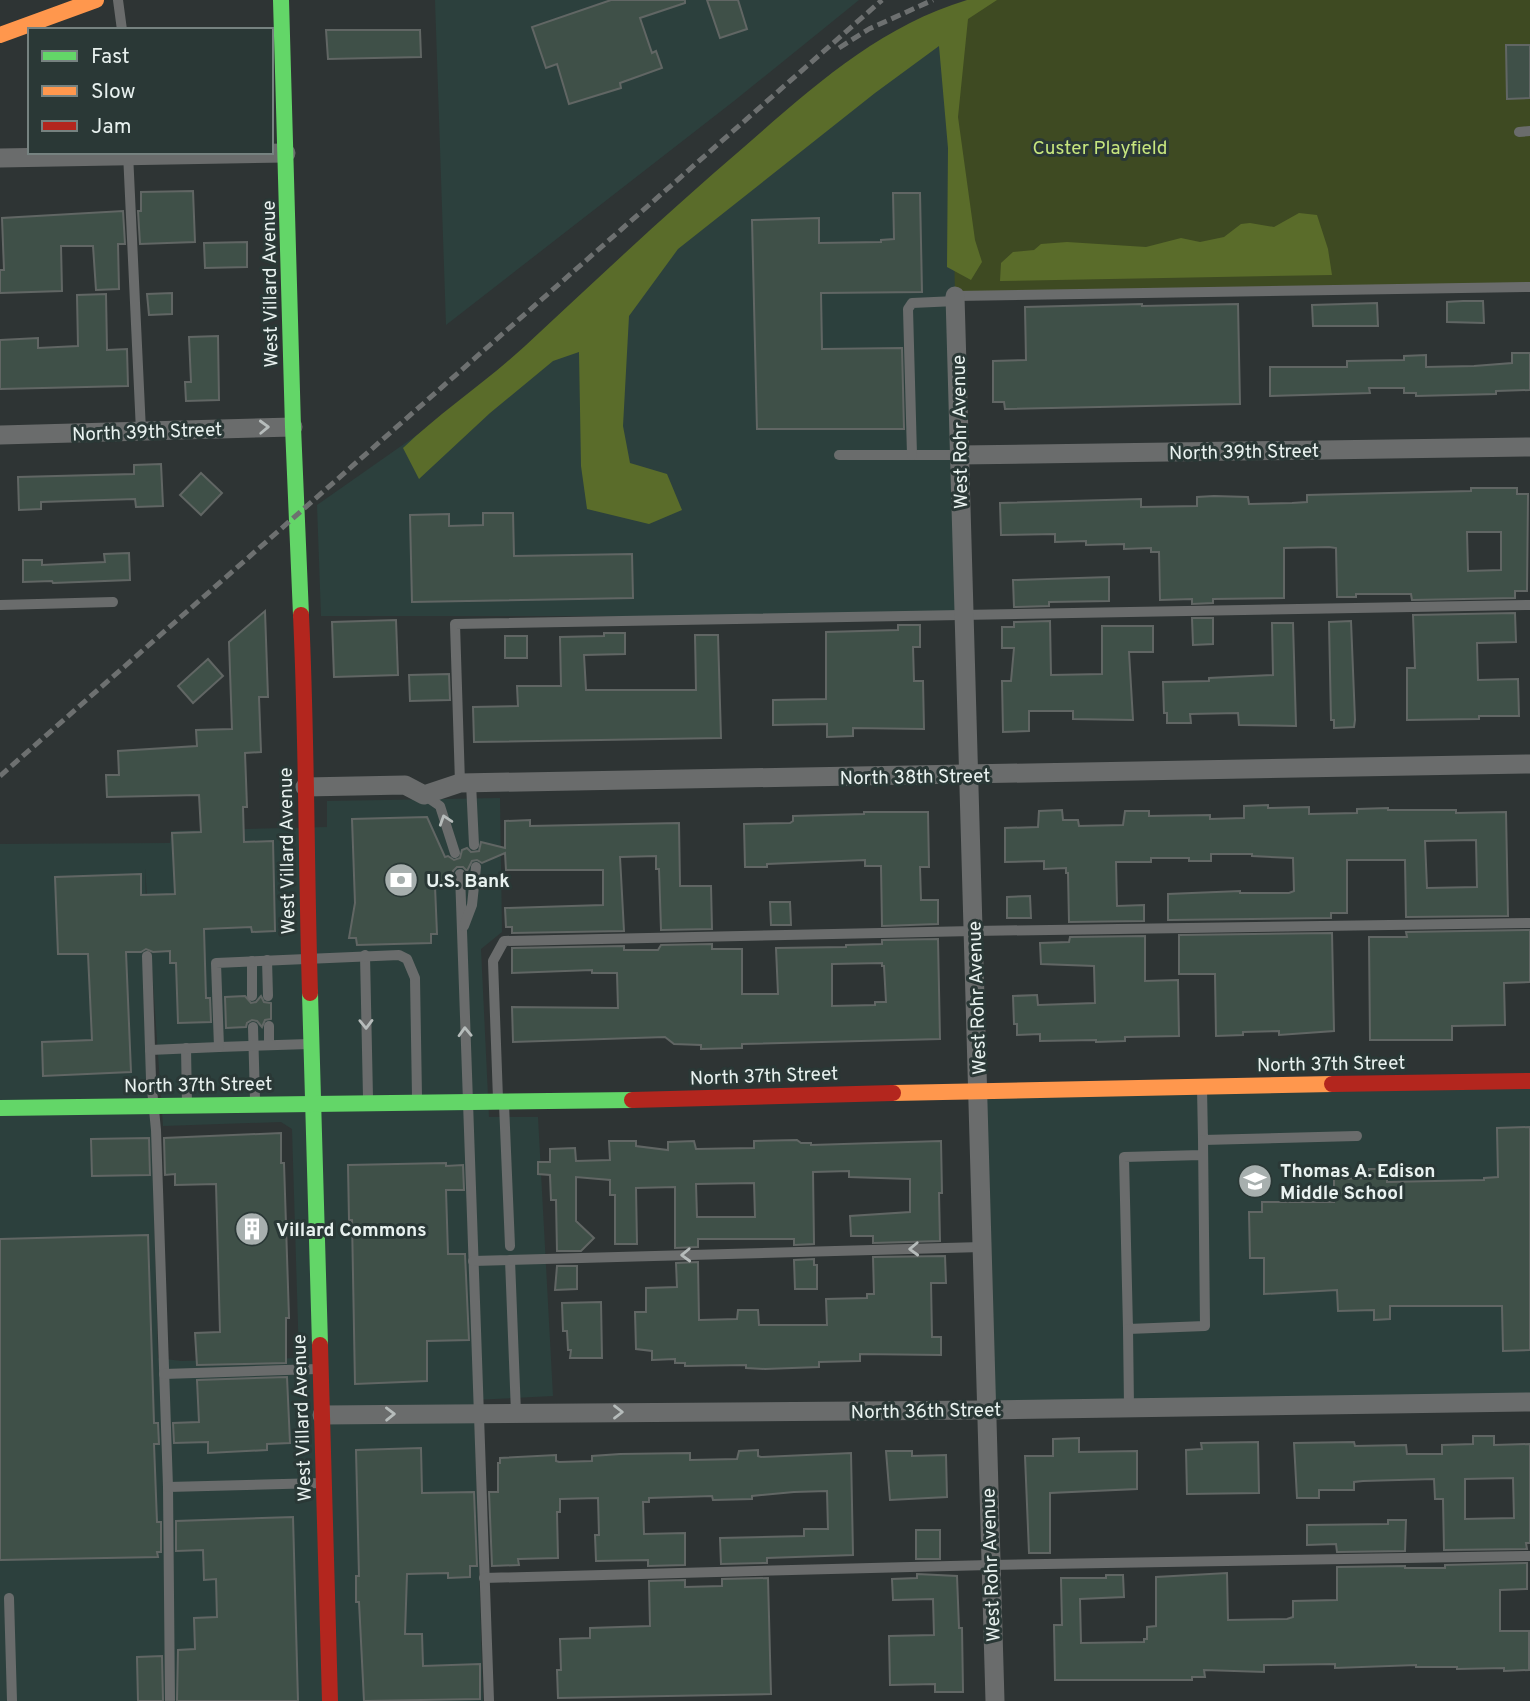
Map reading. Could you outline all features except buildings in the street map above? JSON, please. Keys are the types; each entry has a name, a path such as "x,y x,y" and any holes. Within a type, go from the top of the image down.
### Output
{"street":[{"path":"0,35 96,0"},
{"name":"West Villard Avenue","path":"281,0 293,426 305,699 304,787 330,1701"},
{"path":"273,153 286,153"},
{"path":"0,158 128,154"},
{"name":"West Rohr Avenue","path":"955,299 995,1701"},
{"name":"North 39th Street","path":"0,435 293,426"},
{"name":"North 39th Street","path":"959,455 1530,447"},
{"name":"North 38th Street","path":"424,795 466,783 1530,764"},
{"path":"304,787 405,785 424,795"},
{"name":"North 37th Street","path":"0,1108 501,1100 542,1102 1530,1081"},
{"name":"North 36th Street","path":"322,1415 986,1410 1530,1402"}],"lane":[{"path":"118,0 122,28"},
{"path":"128,154 141,431"},
{"path":"912,455 908,309 912,303 955,299 1530,287"},
{"path":"839,455 959,455"},
{"path":"0,605 113,602"},
{"path":"474,845 466,783 455,624 1530,605"},
{"path":"424,795 440,806 455,853"},
{"path":"462,933 472,905 475,867"},
{"path":"460,874 489,1701"},
{"path":"510,1247 493,961 504,941 1530,923"},
{"path":"365,955 368,1102"},
{"path":"219,1047 216,963 399,955 407,959 412,966 415,978 417,1101"},
{"path":"147,956 168,1487 170,1701"},
{"path":"267,960 268,996"},
{"path":"252,961 253,996"},
{"path":"253,1027 255,1104"},
{"path":"269,1027 269,1045"},
{"path":"150,1050 311,1044"},
{"path":"186,1048 187,1105"},
{"path":"1128,1329 1205,1326 1202,1087"},
{"path":"1203,1140 1357,1136"},
{"path":"1129,1408 1124,1157 1202,1155"},
{"path":"473,1261 982,1247"},
{"path":"510,1260 516,1413"},
{"path":"164,1374 321,1368"},
{"path":"168,1487 324,1482"},
{"path":"485,1578 990,1565 1530,1556"},
{"path":"9,1598 12,1701"}],"shaded area":[{"path":"435,0 859,0 446,325"},
{"path":"950,30 964,616 321,616 317,505 454,409"},
{"path":"500,798 502,932 481,949 489,1117 538,1117 553,1396 474,1400 483,1701 0,1701 0,844 170,843 171,831 327,827 327,801","holes":["145,868 163,1126 281,1122 292,1129 299,1358 181,1361 158,1358"]},
{"name":"Thomas A. Edison Middle School","path":"1530,1081 1530,1402 986,1410 979,1091"}],"green space":[{"path":"967,0 997,0 968,19 958,117 975,240 982,262 971,280 947,267 948,148 939,46 875,93 678,249 629,316 623,426 630,463 667,474 682,510 649,524 587,509 581,466 579,352 553,361 490,413 419,479 403,448 510,359 716,171 848,61 904,26"},
{"name":"Custer Playfield","path":"988,0 1530,0 1530,287 955,296 950,30"},
{"path":"1299,213 1317,215 1328,249 1332,275 1000,281 1001,263 1013,252 1034,250 1041,244 1067,242 1146,247 1181,238 1200,242 1224,237 1241,224 1274,227"}],"railway":[{"path":"0,776 882,0"},
{"path":"839,48 869,29 933,0"}],"traffic: fast":[{"path":"281,0 301,615"},
{"path":"310,993 320,1345"},
{"path":"0,1108 632,1100"}],"traffic: slow":[{"path":"0,35 96,0"},
{"path":"893,1093 1332,1084"}],"traffic: jam":[{"path":"301,615 310,993"},
{"path":"1332,1084 1530,1081"},
{"path":"632,1100 893,1093"},
{"path":"320,1345 330,1701"}],"place":[{"name":"U.S. Bank","path":"401,880"},
{"name":"Thomas A. Edison Middle School","path":"1255,1181"},
{"name":"Villard Commons","path":"252,1229"}]}
